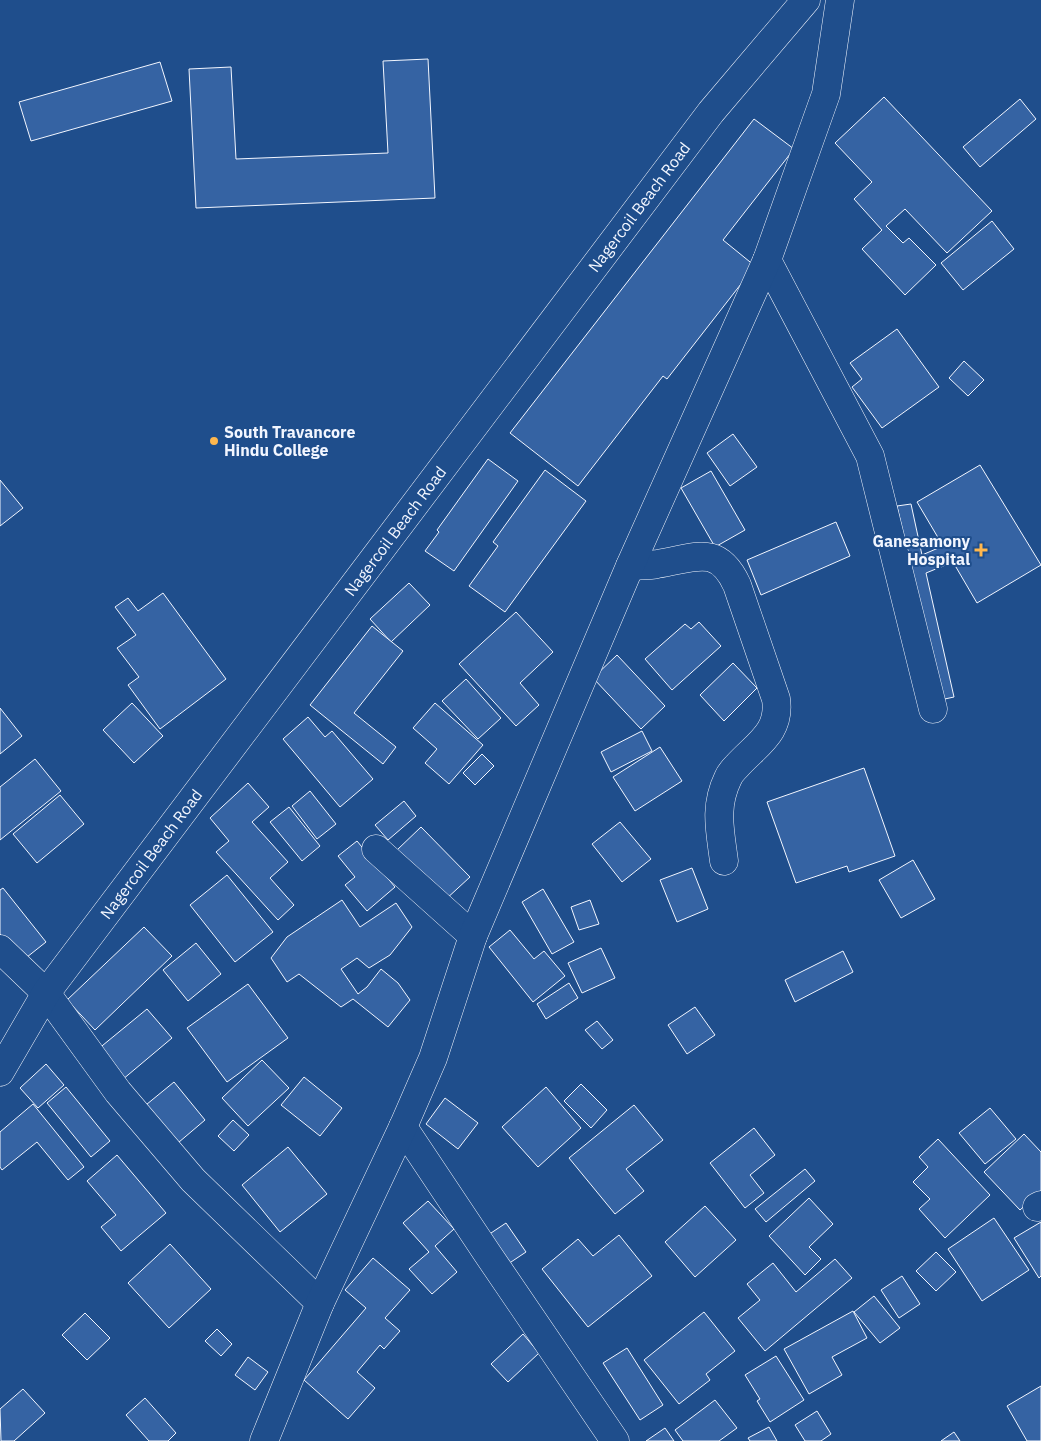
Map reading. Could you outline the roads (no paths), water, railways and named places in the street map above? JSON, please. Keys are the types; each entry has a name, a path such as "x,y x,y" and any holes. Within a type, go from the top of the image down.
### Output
{"street":[{"name":"Nagercoil Beach Road","path":"0,1072 46,993 712,112 806,0"},
{"path":"264,1441 320,1303 403,1127 433,1058 474,936 630,566 767,260 826,94 840,0"},
{"path":"767,260 870,456 933,709"},
{"path":"630,566 656,565 700,556 717,559 728,568 737,585 776,700 778,712 773,727 729,775 724,788 718,816 724,861"},
{"path":"376,848 474,936"},
{"path":"0,949 46,993 118,1092 193,1180 320,1303"},
{"path":"403,1127 615,1441"}],"place":[{"name":"South Travancore Hindu College","path":"214,441"},
{"name":"Ganesamony Hospital","path":"981,550"}]}
